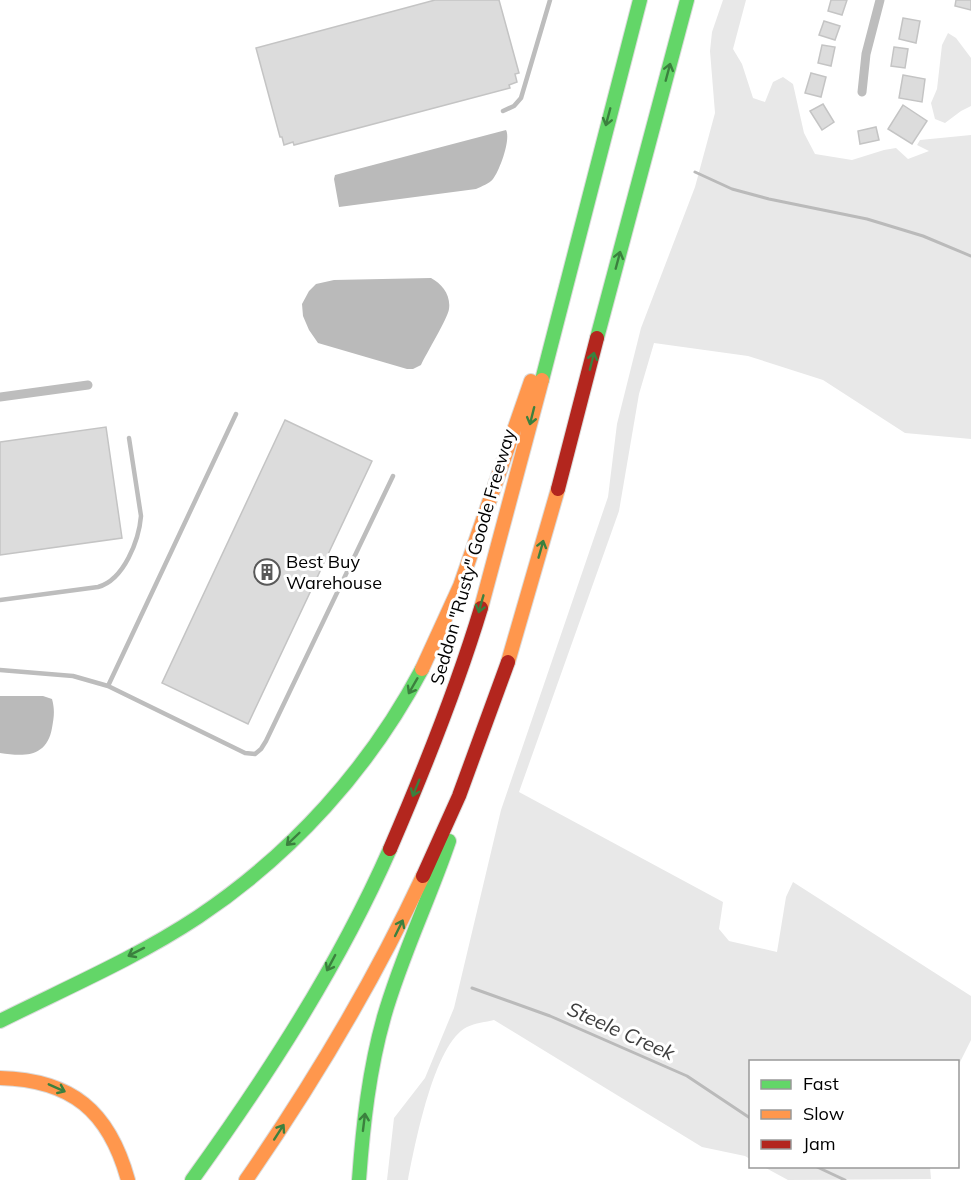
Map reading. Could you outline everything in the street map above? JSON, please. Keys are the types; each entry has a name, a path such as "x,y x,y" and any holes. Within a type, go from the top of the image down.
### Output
{"highway":[{"name":"Seddon \"Rusty\" Goode Freeway","path":"192,1180 220,1143 274,1061 315,992 361,908 400,825 438,732 470,643 501,537 640,0"},
{"path":"359,1180 368,1092 380,1035 391,996 436,882 499,688 562,479 687,0"},
{"path":"0,1021 154,943 227,895 268,863 304,829 369,755 413,686 431,652 451,605 481,526 567,278"},
{"path":"246,1180 323,1063 390,945 419,887 459,794 499,688"},
{"path":"0,1078 39,1080 80,1099 109,1130 122,1156 128,1180"}],"street":[{"path":"861,92 866,54 880,0"},
{"path":"0,396 88,385"}],"lane":[{"path":"502,111 514,106 521,98 550,0"},
{"path":"108,686 236,414"},
{"path":"0,600 98,587 104,585 118,572 133,546 140,528 141,516 129,438"},
{"path":"0,670 73,676 108,686 245,753 255,754 266,741 393,476"}],"shaded area":[{"path":"723,0 746,0 733,49 742,64 753,98 765,102 773,82 783,77 793,84 804,133 815,154 852,160 896,148 908,159 929,151 917,145 920,140 971,135 971,439 905,433 823,380 748,356 654,343 639,394 619,511 519,792 723,902 719,929 729,941 777,952 786,897 793,882 971,996 971,1040 959,1064 959,1060 749,1060 749,1158 702,1147 494,1020 477,1024 467,1027 455,1037 436,1073 421,1120 408,1180 387,1180 394,1118 425,1078 454,1008 501,810 608,497 617,424 641,328 695,187 715,113 710,51 712,32"},
{"path":"948,33 956,38 971,58 971,106 945,123 935,119 931,103 937,89 942,45"},
{"path":"506,130 506,147 499,169 493,179 483,186 476,189 339,207 335,175"},
{"path":"431,278 445,290 449,299 449,309 421,365 413,369 318,343 303,316 302,304 316,284 334,280"},
{"path":"0,696 43,696 52,699 54,714 52,728 49,738 40,750 18,755 0,753"},
{"path":"766,1168 930,1168 931,1179 788,1180"}],"building":[{"path":"435,0 499,0 519,73 515,74 517,82 509,85 510,88 294,145 293,142 284,145 256,48"},
{"path":"831,0 847,0 842,15 828,11"},
{"path":"956,0 971,0 971,10 955,6"},
{"path":"903,18 920,21 916,43 899,39"},
{"path":"824,21 840,26 835,40 819,35"},
{"path":"822,45 835,47 831,66 818,63"},
{"path":"894,47 908,49 905,68 891,66"},
{"path":"811,73 826,77 821,97 805,93"},
{"path":"903,75 925,79 922,102 899,98"},
{"path":"823,104 834,122 822,130 810,111"},
{"path":"903,105 927,121 912,144 888,129"},
{"path":"876,127 879,140 860,144 858,131"},
{"name":"Best Buy Warehouse","path":"285,420 372,461 248,724 162,683"},
{"path":"106,427 122,538 0,555 0,442"}],"waterway":[{"path":"695,172 732,189 867,219 923,236 971,256"},
{"name":"Steele Creek","path":"472,988 550,1016 687,1076 749,1117"},
{"name":"Steele Creek","path":"819,1168 845,1180"}],"traffic: fast":[{"path":"542,380 640,0"},
{"path":"597,338 687,0"},
{"path":"0,1021 126,959 174,932 198,917 265,866 296,837 353,775 401,706 422,669"},
{"path":"359,1180 367,1098 384,1017 449,841"},
{"path":"192,1180 300,1020 348,936 390,849"}],"traffic: slow":[{"path":"481,608 542,380"},
{"path":"422,669 460,586 531,381"},
{"path":"508,662 558,489"},
{"path":"246,1180 295,1107 341,1032 384,955 423,876"},
{"path":"0,1078 48,1085 84,1104 110,1135 128,1180"}],"traffic: jam":[{"path":"558,489 597,338"},
{"path":"390,849 439,730 481,608"},
{"path":"423,876 459,796 508,662"}],"place":[{"name":"Best Buy Warehouse","path":"267,572"}]}
